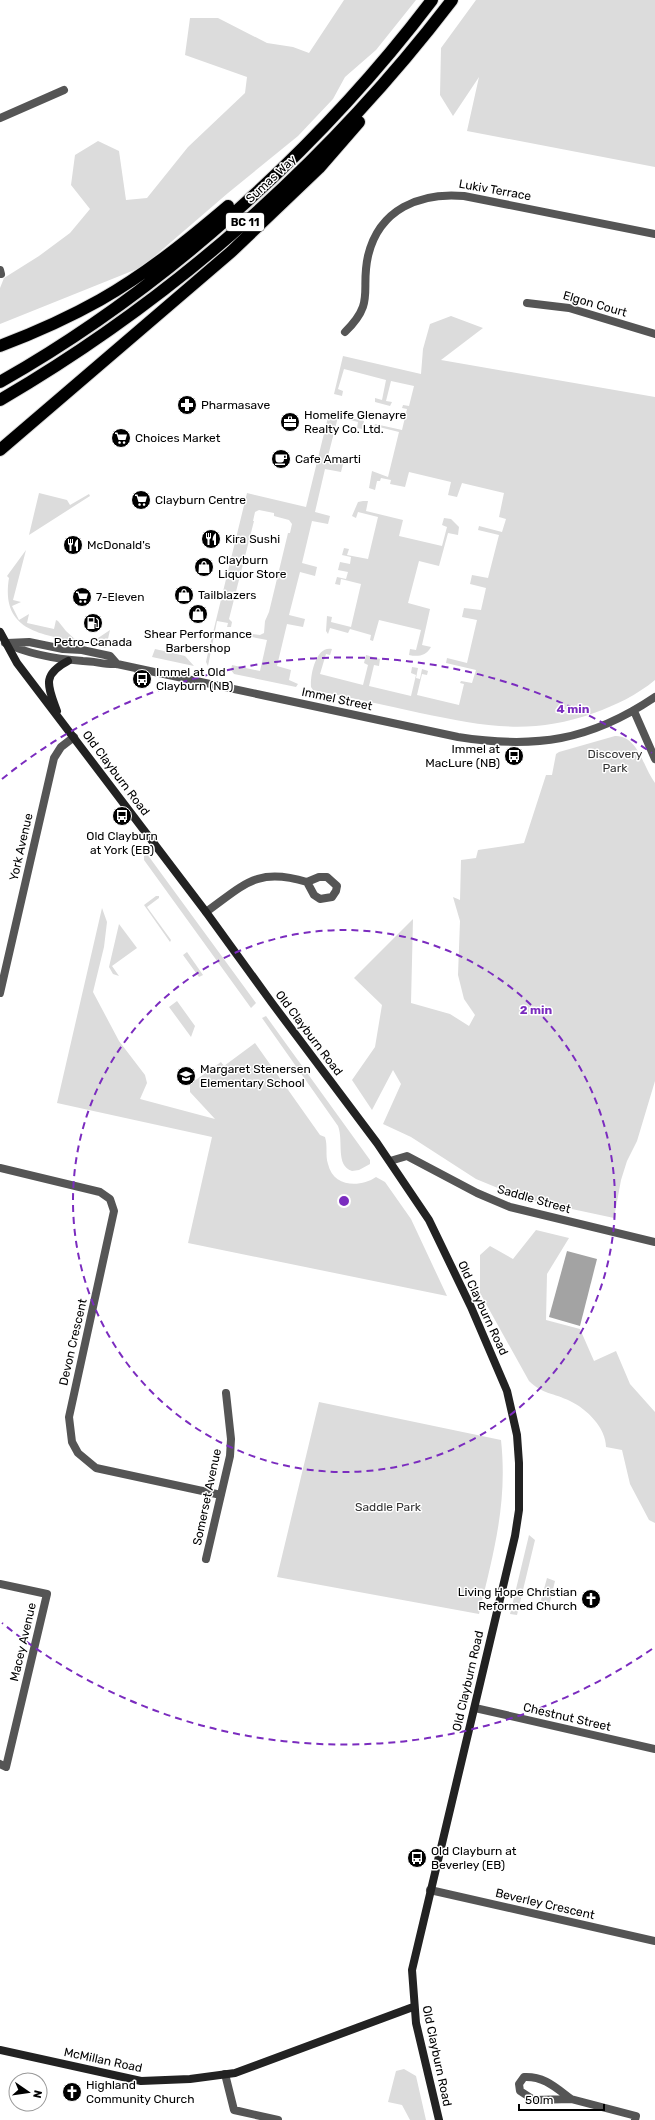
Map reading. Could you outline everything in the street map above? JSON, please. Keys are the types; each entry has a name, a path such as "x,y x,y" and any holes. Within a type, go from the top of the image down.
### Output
{"highway":[{"name":"Sumas Way","path":"0,382 108,312 208,235 303,148 362,84 432,0"},
{"name":"Sumas Way","path":"0,400 119,323 206,257 306,165 408,57 452,0"},
{"path":"0,450 230,252 276,210 319,168 367,113 408,57"},
{"path":"0,346 66,318 129,282 191,237 303,148"}],"main road":[{"name":"Old Clayburn Road","path":"0,632 3,643 206,912 390,1161 429,1220 471,1307 507,1391 517,1435 520,1480 515,1536 412,1970 413,2007 439,2120"},
{"path":"60,719 48,688 48,679 52,671 68,661"},
{"name":"McMillan Road","path":"0,2050 142,2081 190,2079 235,2073 315,2045 413,2007"}],"street":[{"path":"0,118 64,90"},
{"name":"Lukiv Terrace","path":"345,332 358,320 366,301 368,257 378,231 395,212 419,199 448,194 464,196 655,234"},
{"name":"Elgon Court","path":"527,303 569,308 655,334"},
{"name":"Immel Street","path":"3,643 29,642 63,649 82,650 110,656 117,664"},
{"name":"Immel Street","path":"3,643 27,653 68,661 85,661 107,665 117,664 458,737 513,743 554,740 599,727 634,712 655,697"},
{"path":"634,712 655,759"},
{"name":"York Avenue","path":"0,993 54,758 61,747 74,738"},
{"path":"206,912 253,880 268,875 282,876 307,882"},
{"name":"Saddle Street","path":"390,1161 407,1156 477,1193 510,1207 655,1242"},
{"name":"Devon Crescent","path":"0,1168 100,1192 110,1199 114,1211 69,1417 72,1442 78,1453 96,1468 221,1495"},
{"name":"Somerset Avenue","path":"206,1559 221,1495 231,1439 226,1393"},
{"name":"Macey Avenue","path":"0,1584 47,1594 3,1765"},
{"name":"Chestnut Street","path":"475,1708 655,1749"},
{"name":"Beverley Crescent","path":"430,1890 655,1941"},
{"path":"226,2074 234,2110 278,2120"},
{"path":"571,2099 547,2080 524,2077 519,2084 520,2091 534,2100 571,2099 636,2116 635,2120"}],"green space":[{"path":"344,0 416,0 376,50 345,77 333,99 298,136 228,193 142,267 0,324 0,288 4,278 39,256 70,233 90,209 71,185 75,155 98,141 119,151 126,200 147,198 188,147 245,93 247,77 185,55 190,18 218,18 267,43 293,47 309,53"},
{"path":"476,0 655,0 655,167 467,131 479,77 453,116 440,95 441,48"},
{"path":"451,316 483,328 441,360 655,397 655,680 626,699 610,707 571,720 549,725 528,727 486,725 443,718 313,690 311,687 315,662 318,656 326,649 332,649 330,655 326,654 320,674 363,685 368,665 364,663 366,655 380,659 379,666 374,665 369,686 411,696 416,675 411,673 412,667 418,668 416,678 420,679 422,669 428,671 427,675 422,674 417,695 459,705 464,684 460,683 461,681 472,683 476,670 446,663 447,658 467,663 477,620 462,617 464,608 481,610 486,588 470,584 472,575 488,578 499,535 478,530 479,526 502,532 506,519 499,517 504,493 462,483 457,497 448,495 451,482 409,472 405,487 390,484 391,480 381,478 380,481 377,481 375,490 369,488 372,471 388,477 399,432 379,427 377,433 373,432 375,424 402,430 407,409 402,408 403,405 409,406 414,386 391,381 386,401 392,402 390,406 375,402 375,398 382,400 386,380 344,369 338,389 343,391 342,396 334,394 343,356 421,374 423,349 430,324"},
{"path":"329,413 364,421 362,429 357,428 358,422 338,417 327,460 343,464 341,472 325,469 315,512 330,516 328,524 312,521 302,563 317,567 315,576 300,572 289,615 305,619 303,627 287,624 277,666 291,670 289,680 298,684 296,687 234,674 231,670 232,665 260,671 267,640 252,637 252,634 260,635 264,633 265,621 269,612 288,533 290,533 292,524 289,520 274,516 274,513 259,510 255,512 229,619 232,622 231,627 227,627 228,623 217,621 208,666 206,662 208,653 247,493 306,507"},
{"path":"39,493 67,500 70,505 89,494 90,496 29,535"},
{"path":"368,501 366,511 403,520 399,536 442,546 447,527 442,525 444,518 451,519 459,527 458,535 448,533 439,566 419,561 408,603 430,609 422,645 431,647 422,655 409,655 410,649 416,650 421,630 379,620 373,641 370,640 371,635 350,629 348,633 330,628 328,634 326,631 327,616 332,617 331,622 351,627 361,584 341,579 340,585 335,584 337,577 346,579 348,572 338,570 340,562 350,564 351,557 342,555 344,548 349,549 347,555 368,559 378,517 358,512 356,518 352,516 358,502"},
{"path":"26,550 13,600 21,602 12,606 19,620 29,614 27,623 54,629 56,620 78,642 51,636 27,627 18,620 11,610 8,596 9,578 7,576"},
{"path":"110,630 106,648 89,644"},
{"path":"155,649 185,656 194,666 152,657"},
{"name":"Discovery Park","path":"615,736 623,737 635,746 655,783 655,1081 637,1141 627,1161 621,1180 614,1218 525,1199 476,1179 411,1137 383,1124 401,1084 393,1070 372,1110 352,1080 375,1047 382,1005 354,978 413,919 411,1003 450,1014 469,1026 475,1015 464,999 458,975 460,921 453,897 460,900 461,860 476,858 478,850 524,843 546,775 552,775 556,754"},
{"path":"147,854 256,1003 251,1008 144,860 144,856"},
{"path":"156,896 159,896 159,898 147,907 171,940 170,942 144,905"},
{"path":"102,908 107,922 104,947 93,992 119,1041 145,1075 147,1083 140,1099 215,1119 190,1092 190,1084 221,1062 224,1066 255,1043 320,1135 325,1137 328,1164 335,1177 341,1181 355,1184 370,1181 376,1177 385,1182 411,1219 447,1296 188,1243 212,1137 57,1103"},
{"path":"119,924 137,948 112,966 119,976 113,974 109,967"},
{"path":"187,952 203,975 199,977 183,955"},
{"path":"177,1001 195,1026 191,1037 169,1007"},
{"path":"266,1016 370,1160 370,1164 359,1170 352,1171 343,1164 340,1132 338,1126 262,1018"},
{"path":"536,1230 569,1238 547,1274 546,1320 580,1329 594,1361 616,1351 630,1384 655,1412 655,1523 649,1520 630,1484 622,1450 606,1447 603,1433 599,1426 583,1409 564,1398 543,1391 529,1381 480,1293 480,1255 490,1246 513,1259"},
{"name":"Saddle Park","path":"319,1402 501,1440 503,1463 501,1507 494,1549 479,1614 277,1577"},
{"path":"529,1535 535,1540 517,1615 510,1614"},
{"path":"547,1578 555,1581 548,1610 539,1607"},
{"path":"404,2069 416,2076 426,2120 410,2120 402,2105 388,2102 396,2071"}],"shaded area":[{"path":"567,1251 597,1259 580,1326 549,1317"}],"place":[{"name":"Pharmasave","path":"187,405"},
{"name":"Homelife Glenayre Realty Co. Ltd.","path":"290,422"},
{"name":"Choices Market","path":"121,438"},
{"name":"Cafe Amarti","path":"281,459"},
{"name":"Clayburn Centre","path":"141,500"},
{"name":"Kira Sushi","path":"211,539"},
{"name":"McDonald's","path":"73,545"},
{"name":"Clayburn Liquor Store","path":"204,567"},
{"name":"Tailblazers","path":"184,595"},
{"name":"7-Eleven","path":"82,597"},
{"name":"Shear Performance Barbershop","path":"198,614"},
{"name":"Petro-Canada","path":"93,623"},
{"name":"Immel at Old Clayburn (NB)","path":"142,679"},
{"name":"Immel at MacLure (NB)","path":"514,756"},
{"name":"Old Clayburn at York (EB)","path":"122,816"},
{"name":"Margaret Stenersen Elementary School","path":"186,1076"},
{"name":"Living Hope Christian Reformed Church","path":"591,1599"},
{"name":"Old Clayburn at Beverley (EB)","path":"417,1858"},
{"name":"Highland Community Church","path":"72,2092"}]}
